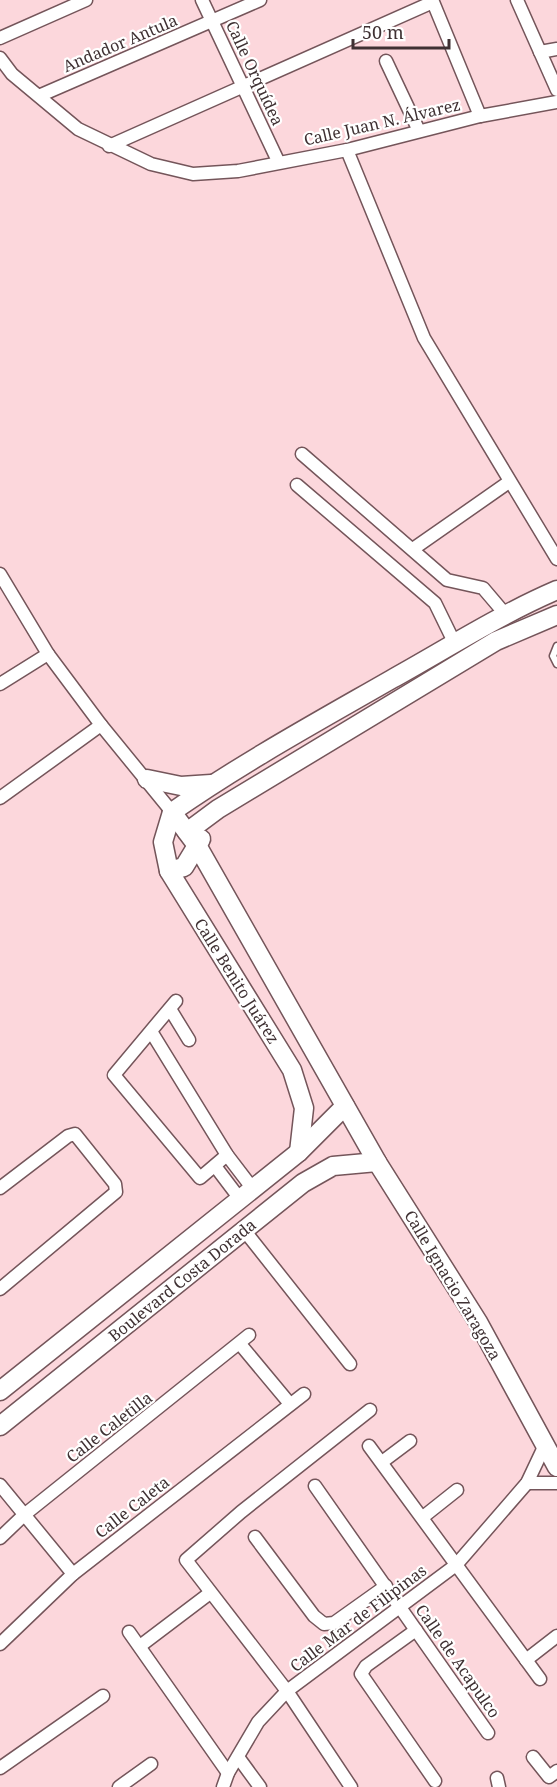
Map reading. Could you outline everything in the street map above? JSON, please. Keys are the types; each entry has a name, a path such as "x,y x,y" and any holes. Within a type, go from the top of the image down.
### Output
{"main road":[{"path":"172,812 211,784 486,625 557,590"},
{"path":"169,871 184,867 193,840 219,809 496,641 557,615"},
{"path":"417,665 425,684"},
{"path":"147,779 181,786 211,784"},
{"name":"Calle Benito Juárez","path":"172,812 193,840 345,1106"},
{"name":"Calle Benito Juárez","path":"172,812 164,842 169,871 292,1070 304,1108 299,1152"},
{"name":"Boulevard Costa Dorada","path":"0,1391 299,1152 345,1106"},
{"name":"Calle Ignacio Zaragoza","path":"345,1106 377,1162 478,1322 544,1447 557,1467"},
{"name":"Boulevard Costa Dorada","path":"0,1426 303,1183 333,1166 377,1162"},
{"path":"214,1254 206,1239 225,1221 240,1199"}],"street":[{"path":"0,38 86,0"},
{"name":"Calle Orquídea","path":"202,0 278,161"},
{"name":"Andador Antula","path":"40,95 260,0"},
{"path":"517,0 557,90"},
{"path":"109,146 433,2 480,116"},
{"path":"540,52 557,49"},
{"name":"Calle Juan N. Álvarez","path":"0,58 12,74 78,129 109,146 151,164 193,174 238,171 278,161 347,150 480,116 557,102"},
{"path":"386,61 419,131"},
{"path":"0,81 12,74"},
{"path":"347,150 424,338 557,559"},
{"path":"302,454 447,580 483,588 506,615"},
{"path":"413,549 509,482"},
{"path":"297,485 435,603 459,641"},
{"name":"Calle Benito Juárez","path":"0,573 48,654 101,725 172,812"},
{"path":"0,684 48,654"},
{"path":"0,798 101,725"},
{"path":"189,1041 173,1005 152,1033 114,1075 200,1178 227,1155"},
{"path":"152,1033 227,1155 240,1199"},
{"path":"0,1188 68,1136 75,1134 115,1184 116,1192 0,1289"},
{"path":"214,1166 240,1199"},
{"path":"244,1230 350,1364"},
{"name":"Calle Caletilla","path":"0,1538 24,1515 244,1340 290,1404"},
{"name":"Calle Caleta","path":"0,1644 73,1574 304,1394"},
{"path":"351,1787 287,1691 186,1560 241,1512 370,1410"},
{"path":"382,1462 410,1441"},
{"path":"369,1446 540,1679"},
{"name":"Calle Mar de Filipinas","path":"223,1787 228,1773 258,1722 287,1691 456,1565 527,1483 544,1447"},
{"path":"527,1483 557,1483"},
{"path":"0,1485 73,1574"},
{"name":"Calle de Acapulco","path":"315,1486 488,1733"},
{"path":"423,1517 457,1490"},
{"path":"255,1537 314,1616 324,1624 334,1623 386,1586"},
{"path":"140,1646 210,1593"},
{"path":"416,1630 366,1666 361,1674 435,1781"},
{"path":"129,1632 228,1773"},
{"path":"526,1660 557,1636"},
{"path":"0,1768 103,1696"},
{"path":"238,1757 260,1787"},
{"path":"533,1757 553,1774"},
{"path":"119,1787 151,1764"}],"lane":[{"path":"557,646 553,656 557,664"}]}
